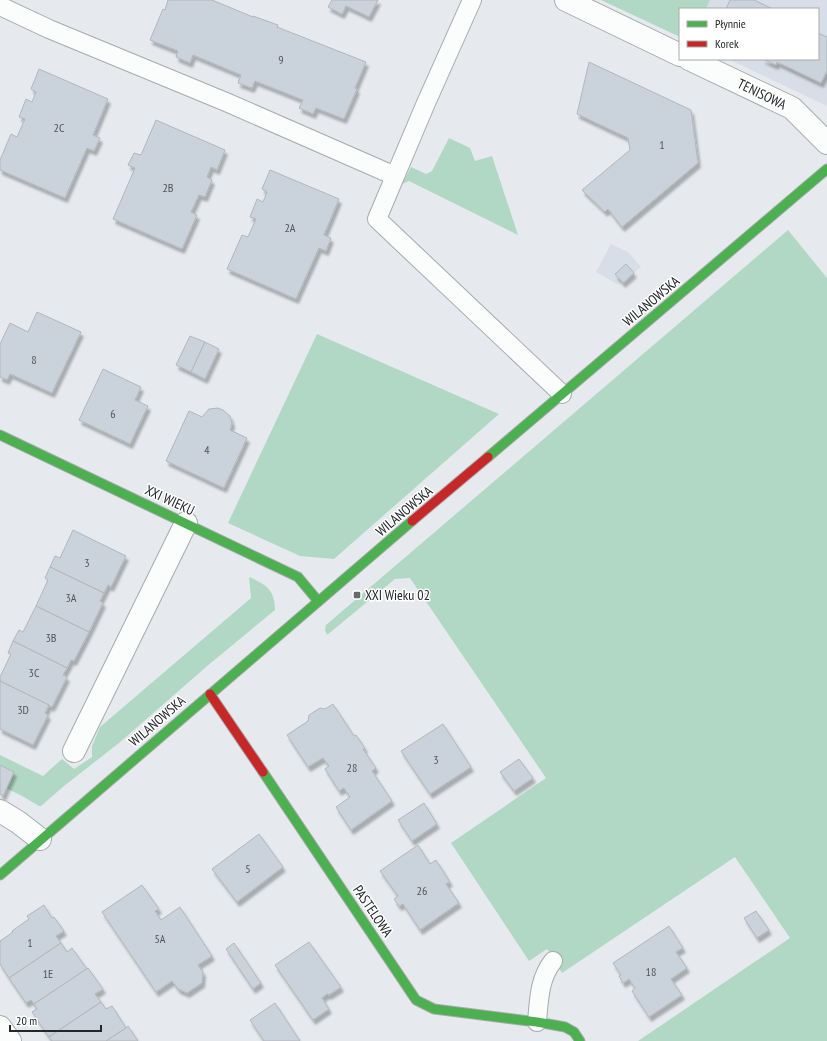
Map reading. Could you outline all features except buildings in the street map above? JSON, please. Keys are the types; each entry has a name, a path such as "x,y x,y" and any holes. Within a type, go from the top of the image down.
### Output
{"street":[{"path":"566,0 679,55"},
{"name":"TENISOWA","path":"691,60 792,108 827,143"},
{"name":"WILANOWSKA","path":"0,875 318,601 827,169"},
{"name":"XXI WIEKU","path":"0,435 298,577 318,601"},
{"path":"74,751 186,523"},
{"name":"PASTELOWA","path":"210,694 416,1000 434,1009 566,1027 574,1032 580,1041"},
{"path":"0,811 18,822 40,839"},
{"path":"0,1027 10,1041"}],"lane":[{"path":"472,0 426,103 377,219 550,380 562,394"},
{"path":"0,6 49,29 226,102 395,176"},
{"path":"537,1022 542,981 552,961"}],"shaded area":[{"path":"710,0 827,0 827,106 730,60 819,60 819,8 706,8"},
{"path":"611,244 628,252 641,267 619,285 596,272"}],"green space":[{"path":"601,0 710,0 706,8 679,8 679,37"},
{"path":"449,138 470,148 475,161 492,156 518,235 409,181 402,184 411,167 426,174 432,171"},
{"path":"788,230 827,278 827,1041 638,1041 790,938 735,857 562,973 547,949 529,961 451,843 546,778 410,578 395,579 327,635 325,630 326,625"},
{"path":"317,334 499,414 334,559 300,556 228,523"},
{"path":"249,577 265,585 273,597 275,610 206,667 119,743 41,806 6,788 14,772 0,765 0,755 43,776 62,759 74,769 92,757 92,746 100,727 251,598"}],"traffic: fast":[{"path":"488,457 827,169"},
{"path":"0,435 298,577 318,601"},
{"path":"0,875 412,521"},
{"path":"263,772 416,1000 434,1009 565,1027 574,1032 580,1041"}],"traffic: jam":[{"path":"412,521 488,457"},
{"path":"210,694 263,772"}],"place":[{"name":"XXI Wieku 02","path":"357,595"}]}
